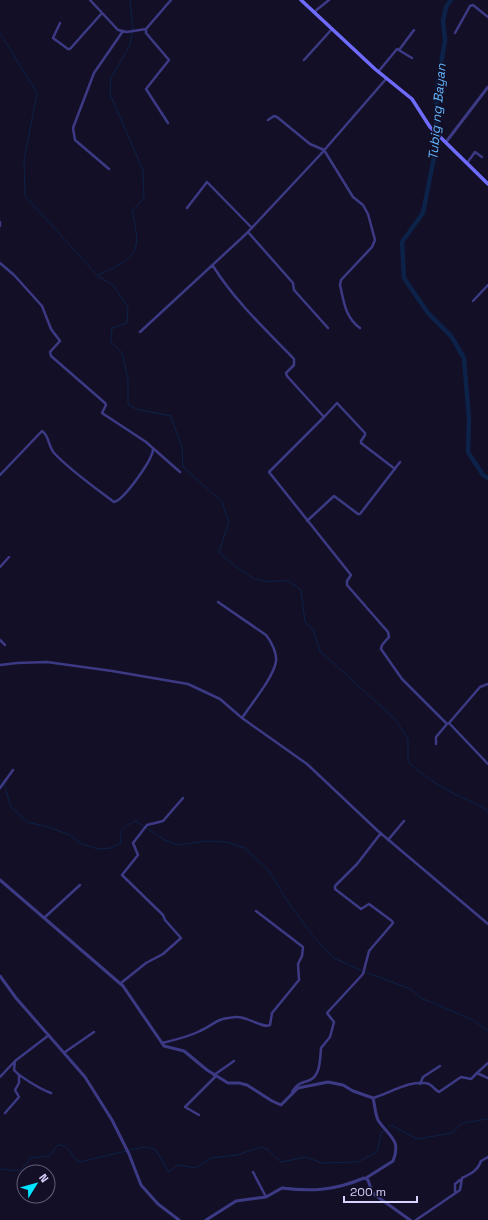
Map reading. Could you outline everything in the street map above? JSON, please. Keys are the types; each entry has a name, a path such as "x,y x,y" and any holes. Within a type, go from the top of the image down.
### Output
{"main road":[{"path":"301,0 378,72 412,99 422,117 437,134 488,184"}],"street":[{"path":"90,0 118,30 127,32 146,29 171,0"},
{"path":"313,12 329,0"},
{"path":"455,33 470,6 477,7 488,17"},
{"path":"60,23 53,38 70,49 102,13"},
{"path":"146,29 146,33 168,60 146,89 168,123"},
{"path":"304,60 332,29"},
{"path":"378,72 396,50 399,50 414,30"},
{"path":"109,169 75,140 73,128 94,73 123,31"},
{"path":"399,50 412,58"},
{"path":"140,332 252,228 324,150 386,79"},
{"path":"446,142 488,87"},
{"path":"268,120 274,116 277,117 310,144 324,150 353,197 363,205 372,227 375,240 372,247 341,280 340,285 347,314 351,321 360,328"},
{"path":"466,163 475,152 482,157"},
{"path":"187,208 207,182 252,228"},
{"path":"248,232 293,283 294,290 328,328"},
{"path":"0,263 14,275 42,306 51,328 60,339 60,341 50,352 51,356 105,403 106,405 102,413 152,448 180,472"},
{"path":"212,266 255,319 294,359 294,365 286,373 287,376 324,417"},
{"path":"473,301 488,285"},
{"path":"395,469 362,443 361,441 365,433 336,403 269,472 351,575 347,581 347,585 388,632 389,637 382,645 381,649 402,679 488,764"},
{"path":"0,475 42,431 46,434 50,448 61,460 114,502 119,499 140,474 149,461 153,452 152,448"},
{"path":"307,521 334,496 360,514 400,462"},
{"path":"0,567 9,557"},
{"path":"218,602 266,636 275,653 276,661 267,682 242,718"},
{"path":"0,640 5,645"},
{"path":"0,665 47,662 184,683 195,686 220,699 242,718 307,764 381,834 488,924"},
{"path":"436,744 436,738 448,723 480,687 488,684"},
{"path":"0,788 13,770"},
{"path":"120,983 146,964 163,954 181,938 165,920 163,915 122,875 138,854 133,843 148,825 163,821 183,798"},
{"path":"388,840 404,821"},
{"path":"0,880 128,990 162,1043 170,1048 184,1051 215,1076 228,1083 239,1083 247,1086 272,1102 281,1104 301,1082 311,1080 314,1077 321,1060 320,1048 330,1037 334,1022 327,1013 363,974 368,952 393,923 369,904 361,910 335,889 335,886 357,864 381,834"},
{"path":"43,918 80,885"},
{"path":"162,1043 181,1039 200,1031 220,1018 243,1017 264,1026 270,1025 272,1013 299,980 298,964 302,956 303,947 256,911"},
{"path":"0,976 16,998 65,1052 85,1077 112,1120 127,1149 141,1185 158,1204 179,1220"},
{"path":"65,1052 94,1032"},
{"path":"0,1077 15,1061 49,1035"},
{"path":"15,1061 14,1070 40,1089 51,1093"},
{"path":"199,1115 185,1106 215,1076 234,1061"},
{"path":"291,1094 302,1086 333,1082 373,1098 384,1096 399,1087 420,1084 428,1084 439,1092 461,1077 471,1079 488,1063"},
{"path":"420,1084 423,1077 440,1066"},
{"path":"477,1073 488,1078"},
{"path":"4,1113 19,1097 15,1090 19,1082 19,1074"},
{"path":"206,1220 236,1200 266,1197 282,1188 290,1191 328,1190 366,1178 393,1161 396,1147 392,1135 378,1120 373,1098"},
{"path":"416,1220 460,1190 460,1180 479,1166 481,1161 488,1157"},
{"path":"253,1172 266,1197"},
{"path":"366,1178 375,1195 410,1220"}],"waterway":[{"path":"130,0 133,30"},
{"name":"Tubig ng Bayan","path":"451,0 446,7 443,21 445,40 437,89 436,147 423,213 402,242 404,278 428,313 451,336 464,358 469,419 468,452 483,475 488,478"},
{"path":"0,33 37,93 24,160 25,196 98,276 113,285 128,307 127,323 112,328 111,342 122,353 128,379 128,404 136,409 171,416 182,448 183,467 222,502 229,522 219,552 246,574 258,580 287,581 301,590 305,622 313,629 320,651 395,719 408,739 408,762 440,786 479,805 488,812"},
{"path":"98,275 121,264 131,256 134,251 136,245 136,228 132,211 144,198 143,170 110,94 111,78 130,45 132,33"},
{"path":"0,780 4,784 11,807 27,822 48,827 70,835 82,844 98,849 111,848 121,843 120,838 122,831 129,824 136,821 165,840 178,845 206,841 227,842 245,848 269,871 288,902 313,936 334,958 362,971"},
{"path":"365,972 411,989 421,998 473,1020 488,1031"},
{"path":"389,1126 393,1126 417,1139 452,1133 462,1123 488,1119"},
{"path":"129,1150 144,1147 155,1149 169,1172 178,1165 196,1168 211,1158 237,1155 261,1147 267,1149 281,1162 306,1157 322,1163 358,1162 377,1152 381,1133 384,1131"},
{"path":"0,1169 20,1171 31,1158 49,1156 58,1145 66,1147 74,1158 80,1162 126,1151"}]}
